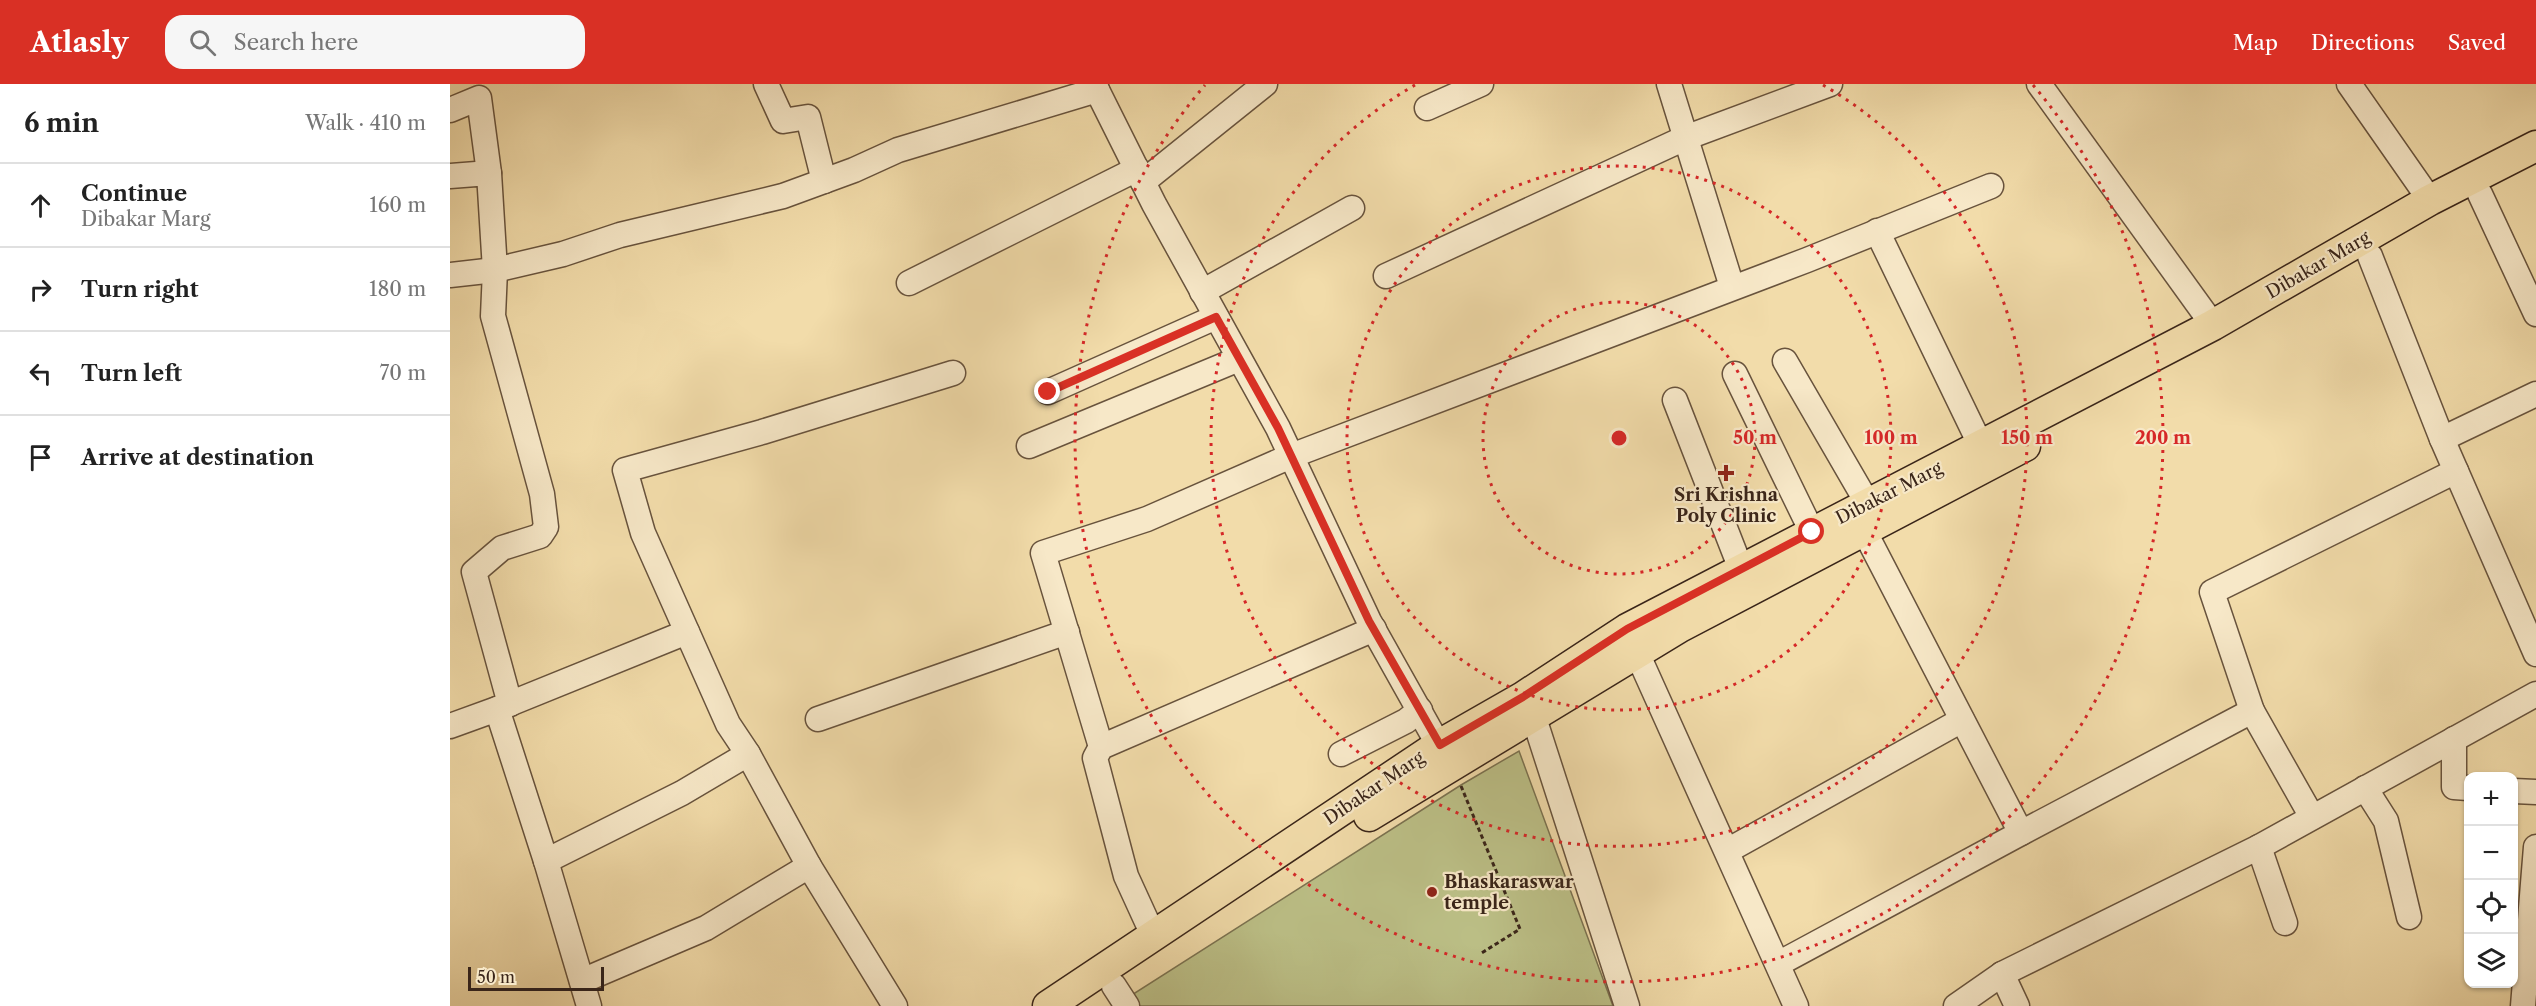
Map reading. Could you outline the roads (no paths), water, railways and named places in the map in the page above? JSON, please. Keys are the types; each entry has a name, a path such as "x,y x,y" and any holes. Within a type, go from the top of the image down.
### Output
{"main road":[{"name":"Dibakar Marg","path":"1085,1006 1121,996 1389,803 1445,755 1523,697 1627,629 1812,532 1862,515 2165,371 2370,256 2455,197 2536,146"},
{"name":"Dibakar Marg","path":"1048,1006 1153,935 1445,755 1533,715 1862,515 1981,446 2455,197 2536,164"}],"street":[{"path":"766,84 783,121 808,117 824,181"},
{"path":"909,283 1140,176 1265,84"},
{"path":"1427,108 1481,84"},
{"path":"1669,84 1732,286"},
{"path":"1386,276 1686,138 1830,84"},
{"path":"2039,84 2213,325"},
{"path":"2349,84 2455,197 2536,314"},
{"path":"450,275 495,270 563,254 620,235 783,196 898,150 1095,87 1140,176 1291,456 1374,629 1445,755"},
{"path":"450,110 479,98 489,173 495,270 493,316 542,494 546,527 540,536 502,548 474,572 504,706 546,861 589,1006"},
{"path":"450,176 489,173"},
{"path":"1101,747 1043,553 1147,519 1291,456 1991,186"},
{"path":"1202,292 1352,208"},
{"path":"1877,231 1981,446"},
{"path":"2370,256 2442,439 2536,654"},
{"path":"1048,392 1216,317"},
{"path":"1029,446 1239,359"},
{"path":"1785,361 2020,833"},
{"path":"895,1006 809,866 748,754 728,724 643,533 625,470 762,432 952,373"},
{"path":"1735,374 1812,532"},
{"path":"2442,439 2536,394"},
{"path":"1675,400 1742,569"},
{"path":"2312,818 2252,711 2212,592 2456,471"},
{"path":"1153,935 1126,876 1095,758 1101,747 1374,629"},
{"path":"818,718 1067,632"},
{"path":"450,726 687,633"},
{"path":"1637,653 1797,1006"},
{"path":"1956,1006 2002,974 2259,847 2536,694"},
{"path":"1341,754 1406,721 1420,710"},
{"path":"1778,964 2252,711"},
{"path":"1533,715 1627,1006"},
{"path":"1727,851 1962,720"},
{"path":"2454,739 2454,787 2464,788"},
{"path":"546,861 682,793 748,754"},
{"path":"2366,788 2386,821 2409,917"},
{"path":"2518,790 2536,792"},
{"path":"2259,847 2285,923"},
{"path":"2523,1006 2532,946 2536,847"},
{"path":"582,981 706,928 809,866"},
{"path":"2002,974 2017,1006"}],"place":[{"name":"Sri Krishna Poly Clinic","path":"1726,473"},
{"name":"Bhaskaraswar temple","path":"1432,892"}]}
